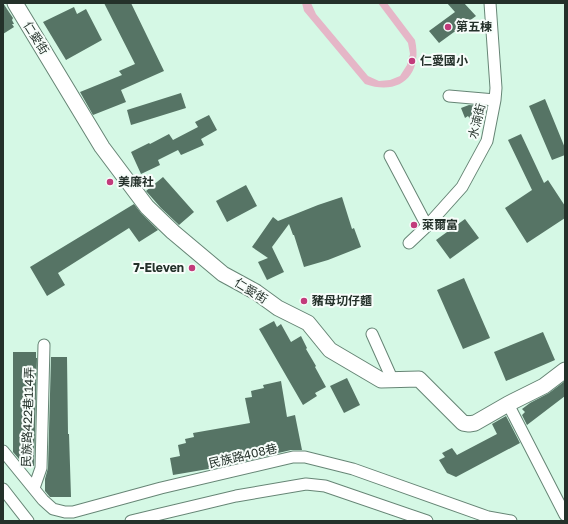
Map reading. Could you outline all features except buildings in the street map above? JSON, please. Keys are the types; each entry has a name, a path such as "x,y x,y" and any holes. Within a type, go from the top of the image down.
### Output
{"street":[{"name":"仁愛街","path":"15,3 102,147 147,207 173,232 220,272 256,292 278,308 308,322 330,350 380,380 393,381 419,379 463,423 469,424 475,423 544,386 565,370"},
{"name":"水湳街","path":"409,243 427,226 462,187 487,141 496,88 490,3"},
{"path":"449,96 495,100"},
{"path":"390,156 427,226"},
{"path":"372,334 393,381"},
{"name":"民族路422巷114弄","path":"34,488 41,468 44,345"},
{"path":"508,404 565,515"},
{"name":"民族路408巷","path":"3,451 53,509 64,512 73,512 161,488 293,457 305,457 353,469 488,517 511,521"},
{"path":"131,521 236,496 306,484 325,486 427,521"},
{"path":"3,489 28,521"}],"shaded area":[{"path":"302,3 311,3 316,14 368,76 379,81 390,80 400,76 407,65 410,54 408,43 378,3 387,3 415,40 417,53 412,73 406,80 398,85 377,87 365,84 304,11"}],"place":[{"name":"第五棟","path":"448,27"},
{"name":"仁愛國小","path":"412,61"},
{"name":"美廉社","path":"110,182"},
{"name":"萊爾富","path":"414,225"},
{"name":"7-Eleven","path":"192,268"},
{"name":"豬母切仔麵","path":"304,301"}]}
